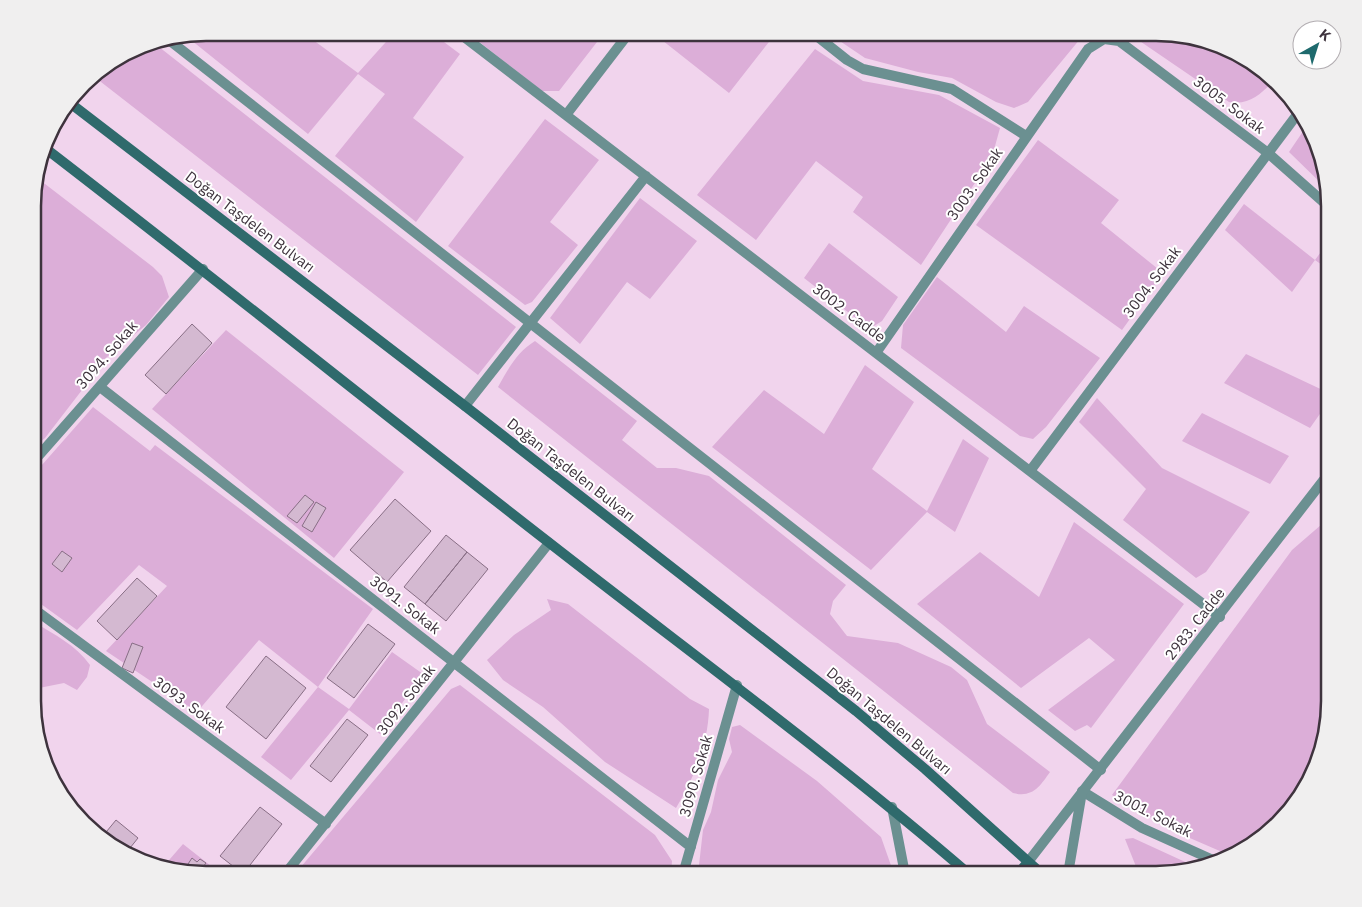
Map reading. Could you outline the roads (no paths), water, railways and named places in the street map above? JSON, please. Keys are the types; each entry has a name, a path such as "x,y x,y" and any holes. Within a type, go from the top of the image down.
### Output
{"main road":[{"name":"Doğan Taşdelen Bulvarı","path":"75,107 465,406 876,727 1032,865"},
{"path":"50,152 549,543 737,685 892,808 959,865"},
{"path":"1025,865 1028,862"}],"street":[{"path":"825,41 848,60 863,68 952,89 1026,136"},
{"name":"3003. Sokak","path":"876,353 1088,49 1101,41"},
{"name":"3005. Sokak","path":"1119,41 1268,153 1320,199"},
{"name":"3002. Cadde","path":"472,42 1220,617"},
{"path":"566,114 623,42"},
{"path":"174,44 1101,770"},
{"name":"3004. Sokak","path":"1030,471 1295,118"},
{"path":"465,406 646,176"},
{"name":"3094. Sokak","path":"41,453 203,270"},
{"name":"3091. Sokak","path":"100,387 691,847"},
{"name":"2983. Cadde","path":"1028,862 1220,617 1320,485"},
{"name":"3092. Sokak","path":"292,866 549,543"},
{"name":"3093. Sokak","path":"41,614 326,824"},
{"name":"3090. Sokak","path":"686,866 737,685"},
{"path":"1070,865 1082,791"},
{"name":"3001. Sokak","path":"1082,791 1142,828 1207,857"},
{"path":"892,808 903,865"}]}
